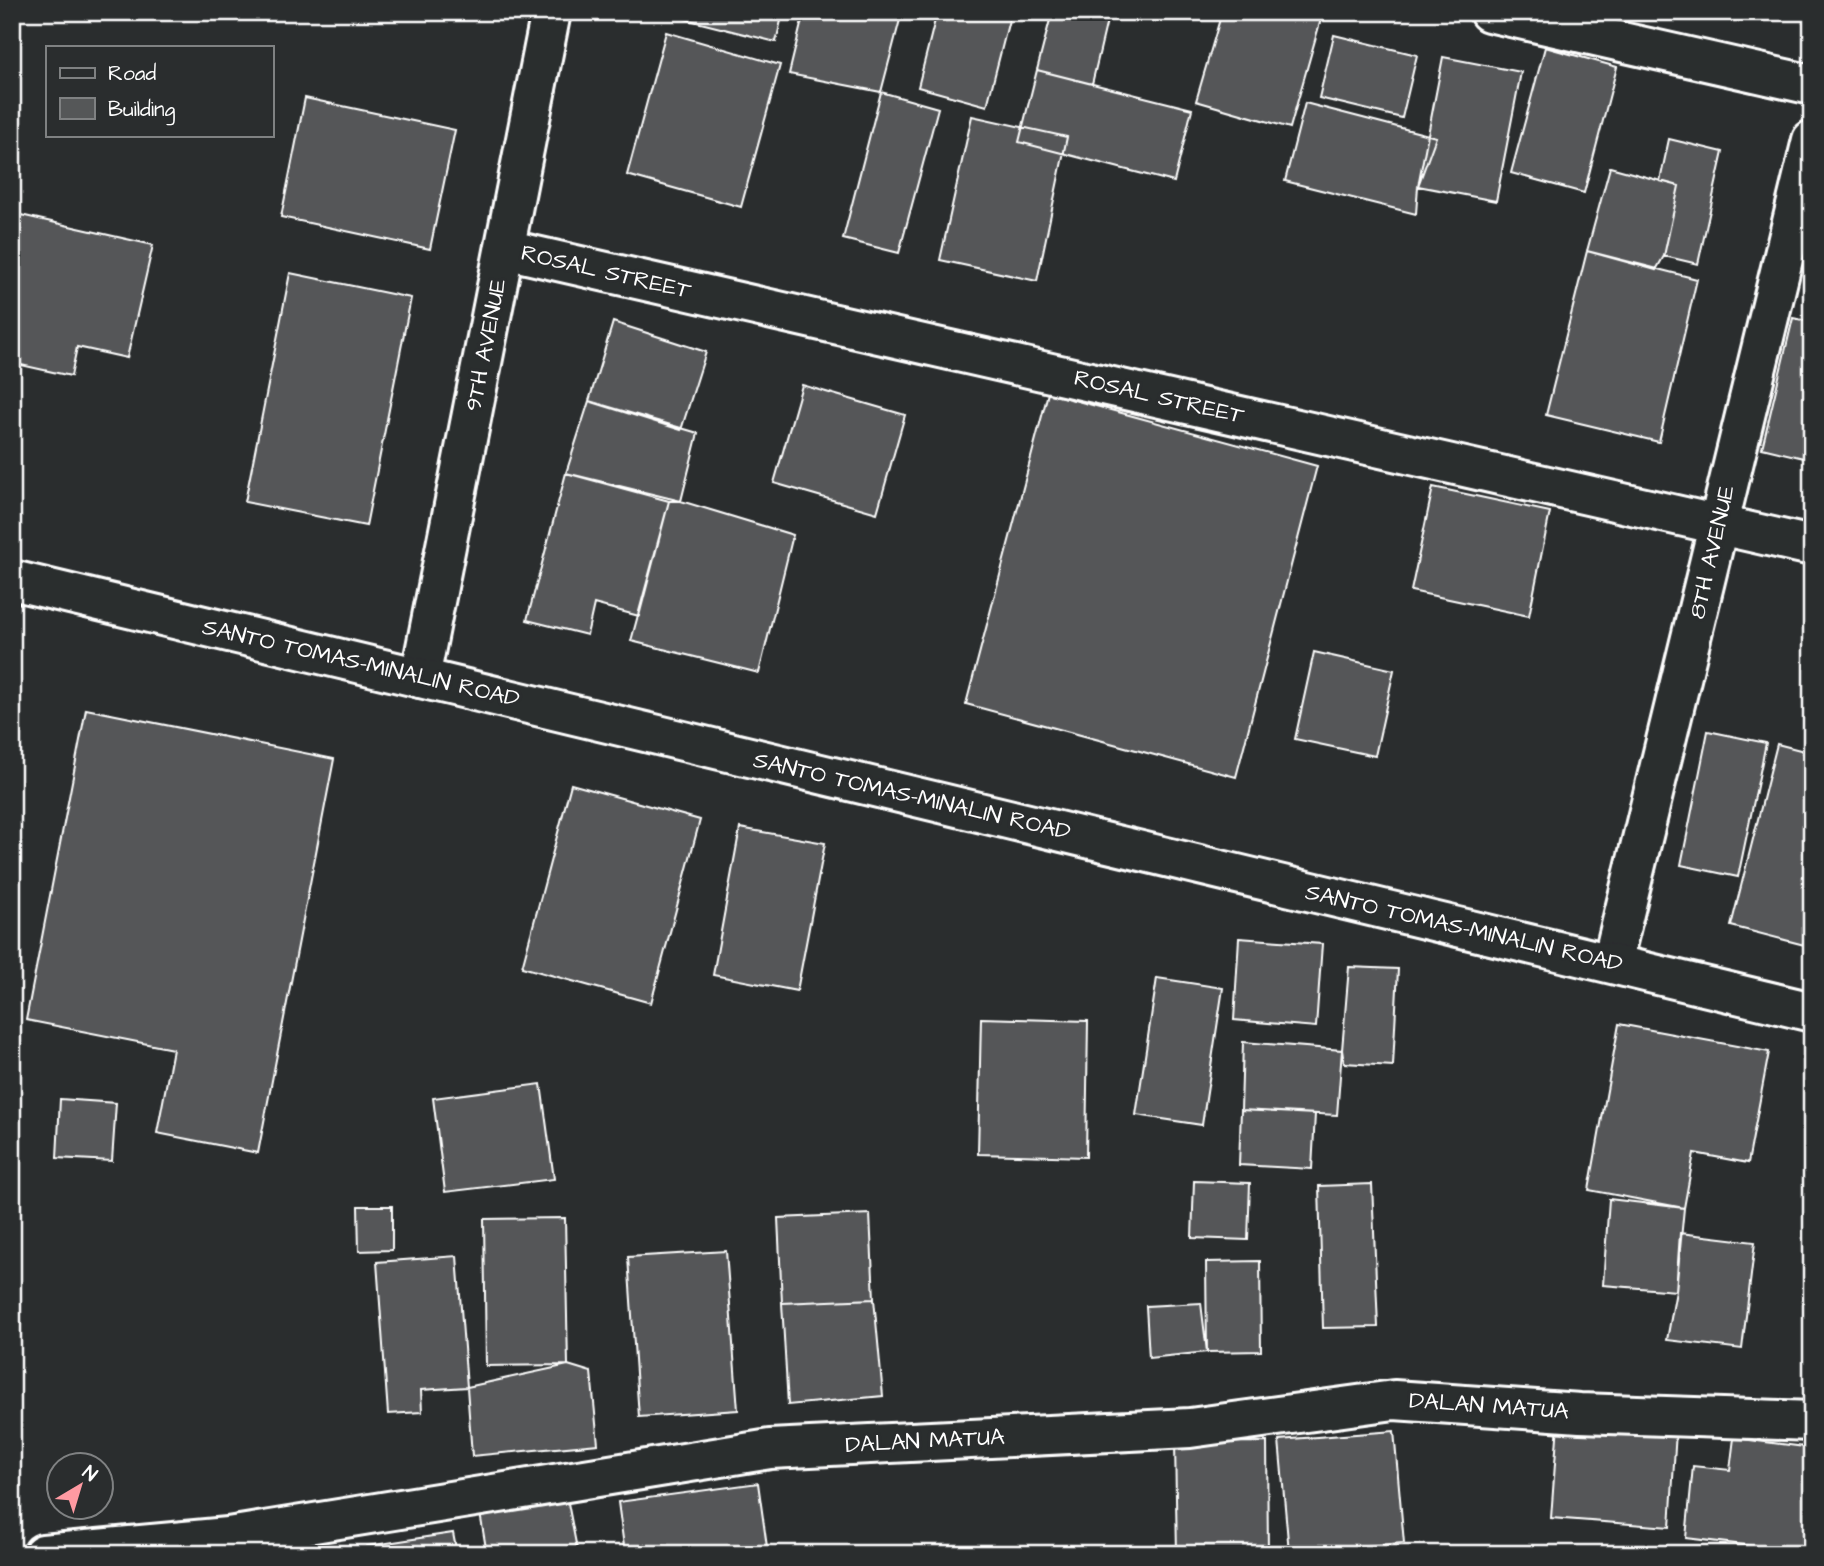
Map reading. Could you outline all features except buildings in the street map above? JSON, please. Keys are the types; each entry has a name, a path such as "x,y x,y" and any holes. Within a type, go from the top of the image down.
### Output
{"street":[{"name":"9TH AVENUE","path":"420,678 551,12"},
{"path":"1489,12 1812,85"},
{"name":"8TH AVENUE","path":"1612,963 1812,140"},
{"name":"ROSAL STREET","path":"505,249 1812,546"},
{"name":"SANTO TOMAS-MINALIN ROAD","path":"12,580 1812,1012"},
{"name":"DALAN MATUA","path":"43,1554 228,1537 770,1449 1190,1428 1394,1400 1580,1413 1812,1421"}]}
